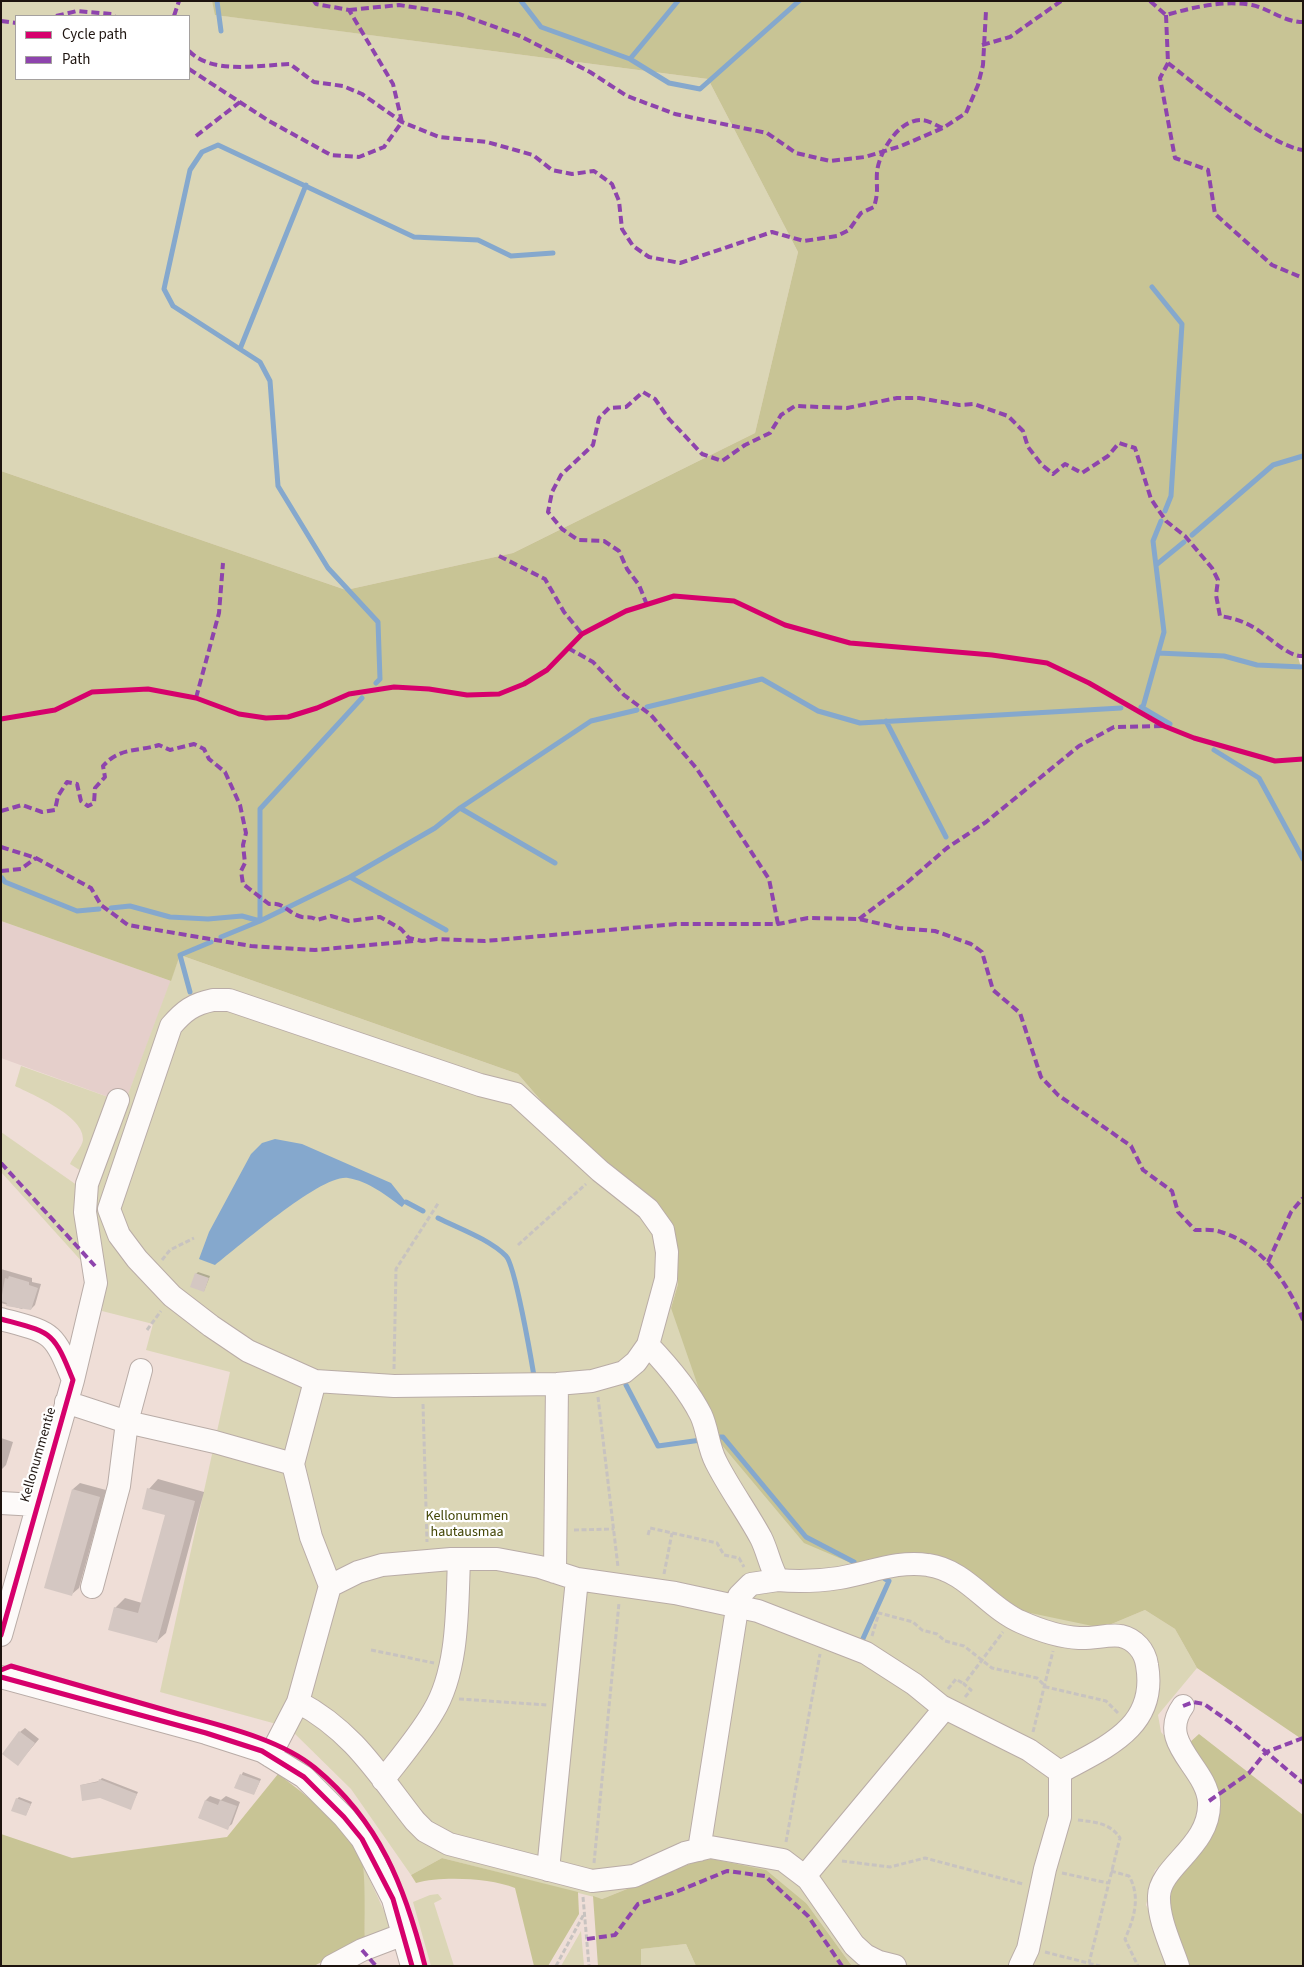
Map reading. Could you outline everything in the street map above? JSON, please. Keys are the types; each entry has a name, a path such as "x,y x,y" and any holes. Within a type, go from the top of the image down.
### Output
{"street":[{"path":"212,1000 229,1000 480,1084 516,1094 600,1171 648,1209 663,1230 667,1252 666,1279 648,1345 636,1362 624,1372 596,1380 557,1384 394,1386 315,1381 248,1351 210,1326 172,1296 150,1274 119,1235 109,1209 171,1026 182,1012 196,1003 212,1000"},
{"name":"Kellonummentie","path":"1,1635 73,1380 96,1283 85,1212 87,1184 118,1100"},
{"path":"1,1319 48,1333 61,1350 73,1380"},
{"path":"648,1345 674,1374 701,1416 710,1451 728,1485 759,1535 778,1580"},
{"path":"92,1587 119,1486 127,1422 141,1370"},
{"path":"270,1756 298,1702 330,1586 311,1537 293,1464 315,1381"},
{"path":"555,1572 557,1384"},
{"path":"66,1402 127,1422 215,1442 293,1464"},
{"path":"1,1503 37,1505"},
{"path":"383,1780 434,1712 440,1697 449,1666 456,1629 459,1559"},
{"path":"330,1586 358,1572 382,1565 427,1560 497,1559 577,1579 660,1591 758,1611 866,1653 914,1684 933,1701 949,1711 1029,1750 1060,1772"},
{"path":"699,1850 737,1606 739,1596 751,1584 778,1580 793,1582 838,1578 910,1563 931,1565 955,1574 1014,1617 1057,1634 1079,1638 1120,1636 1137,1643 1146,1659 1150,1682 1147,1702 1132,1726 1116,1741 1060,1772"},
{"path":"548,1870 577,1579"},
{"path":"1,1677 206,1733 262,1751 304,1777 362,1839 393,1899 412,1966"},
{"path":"298,1702 325,1717 354,1742 415,1821 438,1839 449,1844 592,1881 634,1876 710,1846 783,1860 805,1876 854,1945 865,1955 879,1962 895,1966"},
{"path":"1178,1966 1162,1918 1159,1896 1166,1876 1197,1841 1206,1821 1209,1801 1200,1778 1174,1731 1176,1715 1183,1706"},
{"path":"805,1876 949,1711"},
{"path":"1024,1957 1060,1817 1060,1772"},
{"path":"332,1966 362,1950 404,1934"}],"path":[{"path":"518,1245 600,1171"},
{"path":"394,1386 396,1269 439,1202"},
{"path":"150,1274 170,1250 194,1238"},
{"path":"147,1330 172,1296"},
{"path":"592,1881 620,1586 596,1380"},
{"path":"423,1386 427,1560"},
{"path":"556,1530 614,1528"},
{"path":"648,1535 650,1528 717,1543 724,1554 739,1558 751,1584"},
{"path":"660,1591 672,1533"},
{"path":"866,1653 879,1613 913,1622 922,1630 937,1634 945,1642 964,1646 992,1668 1037,1678 1046,1687 1106,1701 1132,1726"},
{"path":"949,1711 971,1690 964,1684 1014,1617"},
{"path":"1029,1750 1046,1687 1057,1634"},
{"path":"783,1860 823,1635"},
{"path":"372,1650 449,1666"},
{"path":"440,1697 564,1707"},
{"path":"1060,1817 1101,1823 1114,1829 1120,1838 1089,1963"},
{"path":"820,1858 890,1867 924,1858 1043,1879 1108,1884"},
{"path":"1111,1871 1129,1876 1134,1884 1136,1912 1125,1939 1138,1966"},
{"path":"556,1966 584,1914 589,1966"},
{"path":"1024,1957 1089,1963 1100,1966"}],"shaded area":[{"path":"212,1 1303,1 1303,655 1298,657 1303,674 1303,1740 1197,1668 1175,1629 1145,1610 1102,1628 1021,1611 924,1559 851,1563 804,1543 716,1438 671,1308 678,1284 674,1243 577,1142 518,1074 180,955 171,981 1,921 1,471 346,590 513,553 755,433 798,252 708,79 215,15"},
{"path":"1,921 171,981 125,1103 1,1058"},
{"path":"1199,1734 1303,1815 1303,1966 1188,1966 1169,1921 1171,1880 1208,1842 1189,1743"},
{"path":"278,1774 326,1813 348,1837 356,1850 363,1868 365,1939 314,1966 1,1966 1,1834 72,1858 227,1837"},
{"path":"442,1858 578,1892 579,1914 548,1966 534,1966 515,1888 492,1882 466,1879 439,1879 416,1883 411,1875"},
{"path":"712,1859 766,1870 807,1904 852,1966 696,1966 686,1944 641,1949 641,1966 598,1966 593,1896 602,1899 697,1861"}],"green space":[{"path":"1,1 212,1 216,15 708,79 798,252 755,433 513,553 346,590 1,471"},
{"name":"Kellonummen hautausmaa","path":"180,955 518,1074 577,1142 674,1243 678,1284 671,1308 924,1559 1102,1628 1145,1610 1175,1629 1197,1668 1158,1715 1161,1732 1184,1759 1202,1811 1188,1844 1155,1870 1146,1905 1160,1932 1171,1966 852,1966 807,1904 697,1861 602,1899 442,1858 411,1875 351,1789 292,1731 280,1725 160,1692 230,1372 146,1350 153,1324 102,1311 106,1280 93,1209 95,1183"},
{"path":"21,1066 111,1098 86,1174 70,1164 83,1140 81,1131 76,1123 56,1107 15,1086"},
{"path":"1,1132 81,1188 85,1265 1,1172"},
{"path":"362,1863 391,1926 365,1939"},
{"path":"438,1894 442,1899 434,1903 454,1966 431,1966 413,1902"},
{"path":"581,1931 584,1966 561,1966"},
{"path":"686,1944 696,1966 641,1966 640,1949"}],"water":[{"path":"275,1139 302,1144 391,1183 406,1202 402,1207 363,1182 348,1178 336,1180 319,1187 281,1213 215,1265 199,1259 209,1232 251,1154 262,1143"}],"building":[{"path":"195,1273 209,1278 204,1292 190,1287"},
{"path":"9,1276 29,1282 29,1285 38,1288 31,1310 6,1306 7,1303 1,1301 5,1278 8,1279"},
{"path":"147,1488 195,1501 157,1643 108,1630 114,1607 138,1613 165,1515 142,1509"},
{"path":"72,1489 100,1497 72,1596 44,1588"},
{"path":"19,1731 35,1743 18,1766 2,1754"},
{"path":"240,1774 260,1781 254,1795 234,1788"},
{"path":"99,1779 137,1794 131,1810 100,1798 82,1801 80,1785 98,1782"},
{"path":"16,1798 31,1804 26,1816 11,1811"},
{"path":"205,1800 218,1805 220,1800 237,1806 228,1830 198,1818"}],"waterway":[{"path":"217,1 221,31"},
{"path":"521,1 541,27 630,59 669,83 700,89 799,1"},
{"path":"630,59 678,1"},
{"path":"376,683 380,679 378,622 328,568 278,486 270,381 260,362 173,306 164,289 190,170 202,152 218,145 414,237 478,240 511,256 553,253"},
{"path":"240,349 306,185"},
{"path":"1152,287 1182,324 1171,496 1165,511"},
{"path":"1192,535 1273,465 1303,456"},
{"path":"1143,707 1164,632 1153,541 1161,521"},
{"path":"1156,565 1184,542"},
{"path":"1158,653 1224,656 1257,665 1303,667"},
{"path":"647,707 762,679 818,711 860,723 1121,708"},
{"path":"221,937 260,921 260,809 362,698"},
{"path":"1141,707 1170,724"},
{"path":"111,908 130,906 170,917 208,919 242,916 260,921 350,877 435,828 460,808 591,721 637,710"},
{"path":"886,721 946,837"},
{"path":"1214,750 1259,778 1303,859"},
{"path":"460,808 555,863"},
{"path":"350,877 446,930"},
{"path":"2,878 5,882 77,911 99,909"},
{"path":"190,992 180,955 211,942"},
{"path":"406,1202 423,1211"},
{"path":"438,1218 483,1239 506,1256 510,1263 518,1293 534,1376 537,1376"},
{"path":"626,1385 658,1446 701,1440"},
{"path":"720,1437 723,1437 806,1537 854,1562"},
{"path":"861,1643 889,1581 885,1579"}],"marked path":[{"path":"174,15 179,1"},
{"path":"190,70 269,121 331,155 359,157 384,147 402,122 393,84 349,10 316,4 314,1"},
{"path":"982,45 1010,37 1061,1"},
{"path":"1150,1 1166,15 1187,9 1230,3 1252,5 1283,18 1303,22"},
{"path":"349,10 399,5 459,14 520,36 590,72 627,96 675,114 767,133 796,153 830,161 865,157 901,146 943,128 966,113 978,85 983,65 986,11"},
{"path":"60,15 77,11 114,15"},
{"path":"1166,15 1168,63 1160,78 1175,158 1208,170 1215,214 1272,265 1303,278"},
{"path":"1,21 15,23"},
{"path":"190,52 210,63 223,66 251,67 290,64 314,82 343,86 362,94 402,122 439,137 487,142 533,155 552,170 572,174 594,171 612,184 619,201 622,229 633,246 649,257 680,263 772,232 804,241 837,236 849,230 861,213 874,207 877,192 877,172 891,138 905,125 913,121 922,120 943,128"},
{"path":"1168,63 1253,127 1289,146 1303,150"},
{"path":"196,136 240,102"},
{"path":"647,605 639,585 627,569 619,551 604,541 578,540 562,529 548,512 552,492 561,475 593,445 599,418 609,408 626,407 643,392 655,399 669,419 702,454 722,461 745,445 770,433 781,415 795,406 847,408 897,398 919,398 959,405 974,404 1008,416 1023,431 1028,447 1042,465 1053,474 1065,464 1082,473 1108,456 1119,443 1135,448 1151,499 1166,521 1185,536 1212,568 1218,580 1216,595 1220,616 1249,625 1284,650 1297,656 1303,656"},
{"path":"499,556 545,579 564,612 582,634"},
{"path":"196,698 219,613 223,563"},
{"path":"568,648 593,662 624,695 651,715 697,769 769,879 778,924"},
{"path":"859,919 903,886 947,848 986,822 1079,746 1114,727 1162,726"},
{"path":"1,811 22,805 42,812 55,810 58,796 67,782 77,784 81,801 88,806 94,803 95,788 105,777 103,766 109,760 122,753 159,745 170,750 194,744 204,749 209,759 225,772 240,805 246,833 243,845 245,863 241,871 243,884 269,904 283,906 302,917 317,920 331,916 349,921 380,917 401,929 409,938 422,941 437,939 485,941 676,924 778,924 808,918 859,919 899,928 935,931 971,944 982,952 993,990 1020,1013 1041,1077 1058,1095 1131,1146 1143,1170 1172,1191 1178,1212 1195,1230 1221,1232 1249,1246 1261,1255 1281,1279 1303,1320"},
{"path":"1,847 36,858 91,888 101,905 128,925 251,946 315,950 414,941"},
{"path":"1,871 21,869 36,858"},
{"path":"1,1163 95,1266"},
{"path":"1268,1262 1291,1212 1303,1198"},
{"path":"1183,1706 1193,1702 1204,1704 1234,1725 1303,1783"},
{"path":"1209,1801 1249,1773 1266,1752 1303,1738"},
{"path":"587,1939 615,1935 638,1904 673,1893 727,1871 765,1876 808,1916 842,1966"},
{"path":"362,1950 376,1966"}],"cycle path":[{"path":"1,719 55,710 92,692 148,689 196,698 239,714 266,718 288,717 317,708 349,694 394,687 429,689 467,695 499,694 524,684 547,670 582,634 626,611 674,596 734,601 785,625 850,643 992,655 1047,663 1089,683 1164,726 1194,738 1275,761 1303,759"},
{"path":"1,1319 31,1327 49,1336 60,1351 73,1380 1,1635"},
{"path":"1,1670 11,1666 232,1729 268,1741 301,1758 338,1789 373,1834 399,1883 409,1909 425,1966"},
{"path":"1,1677 206,1733 262,1751 304,1777 344,1817 362,1839 393,1899 412,1966"}]}
